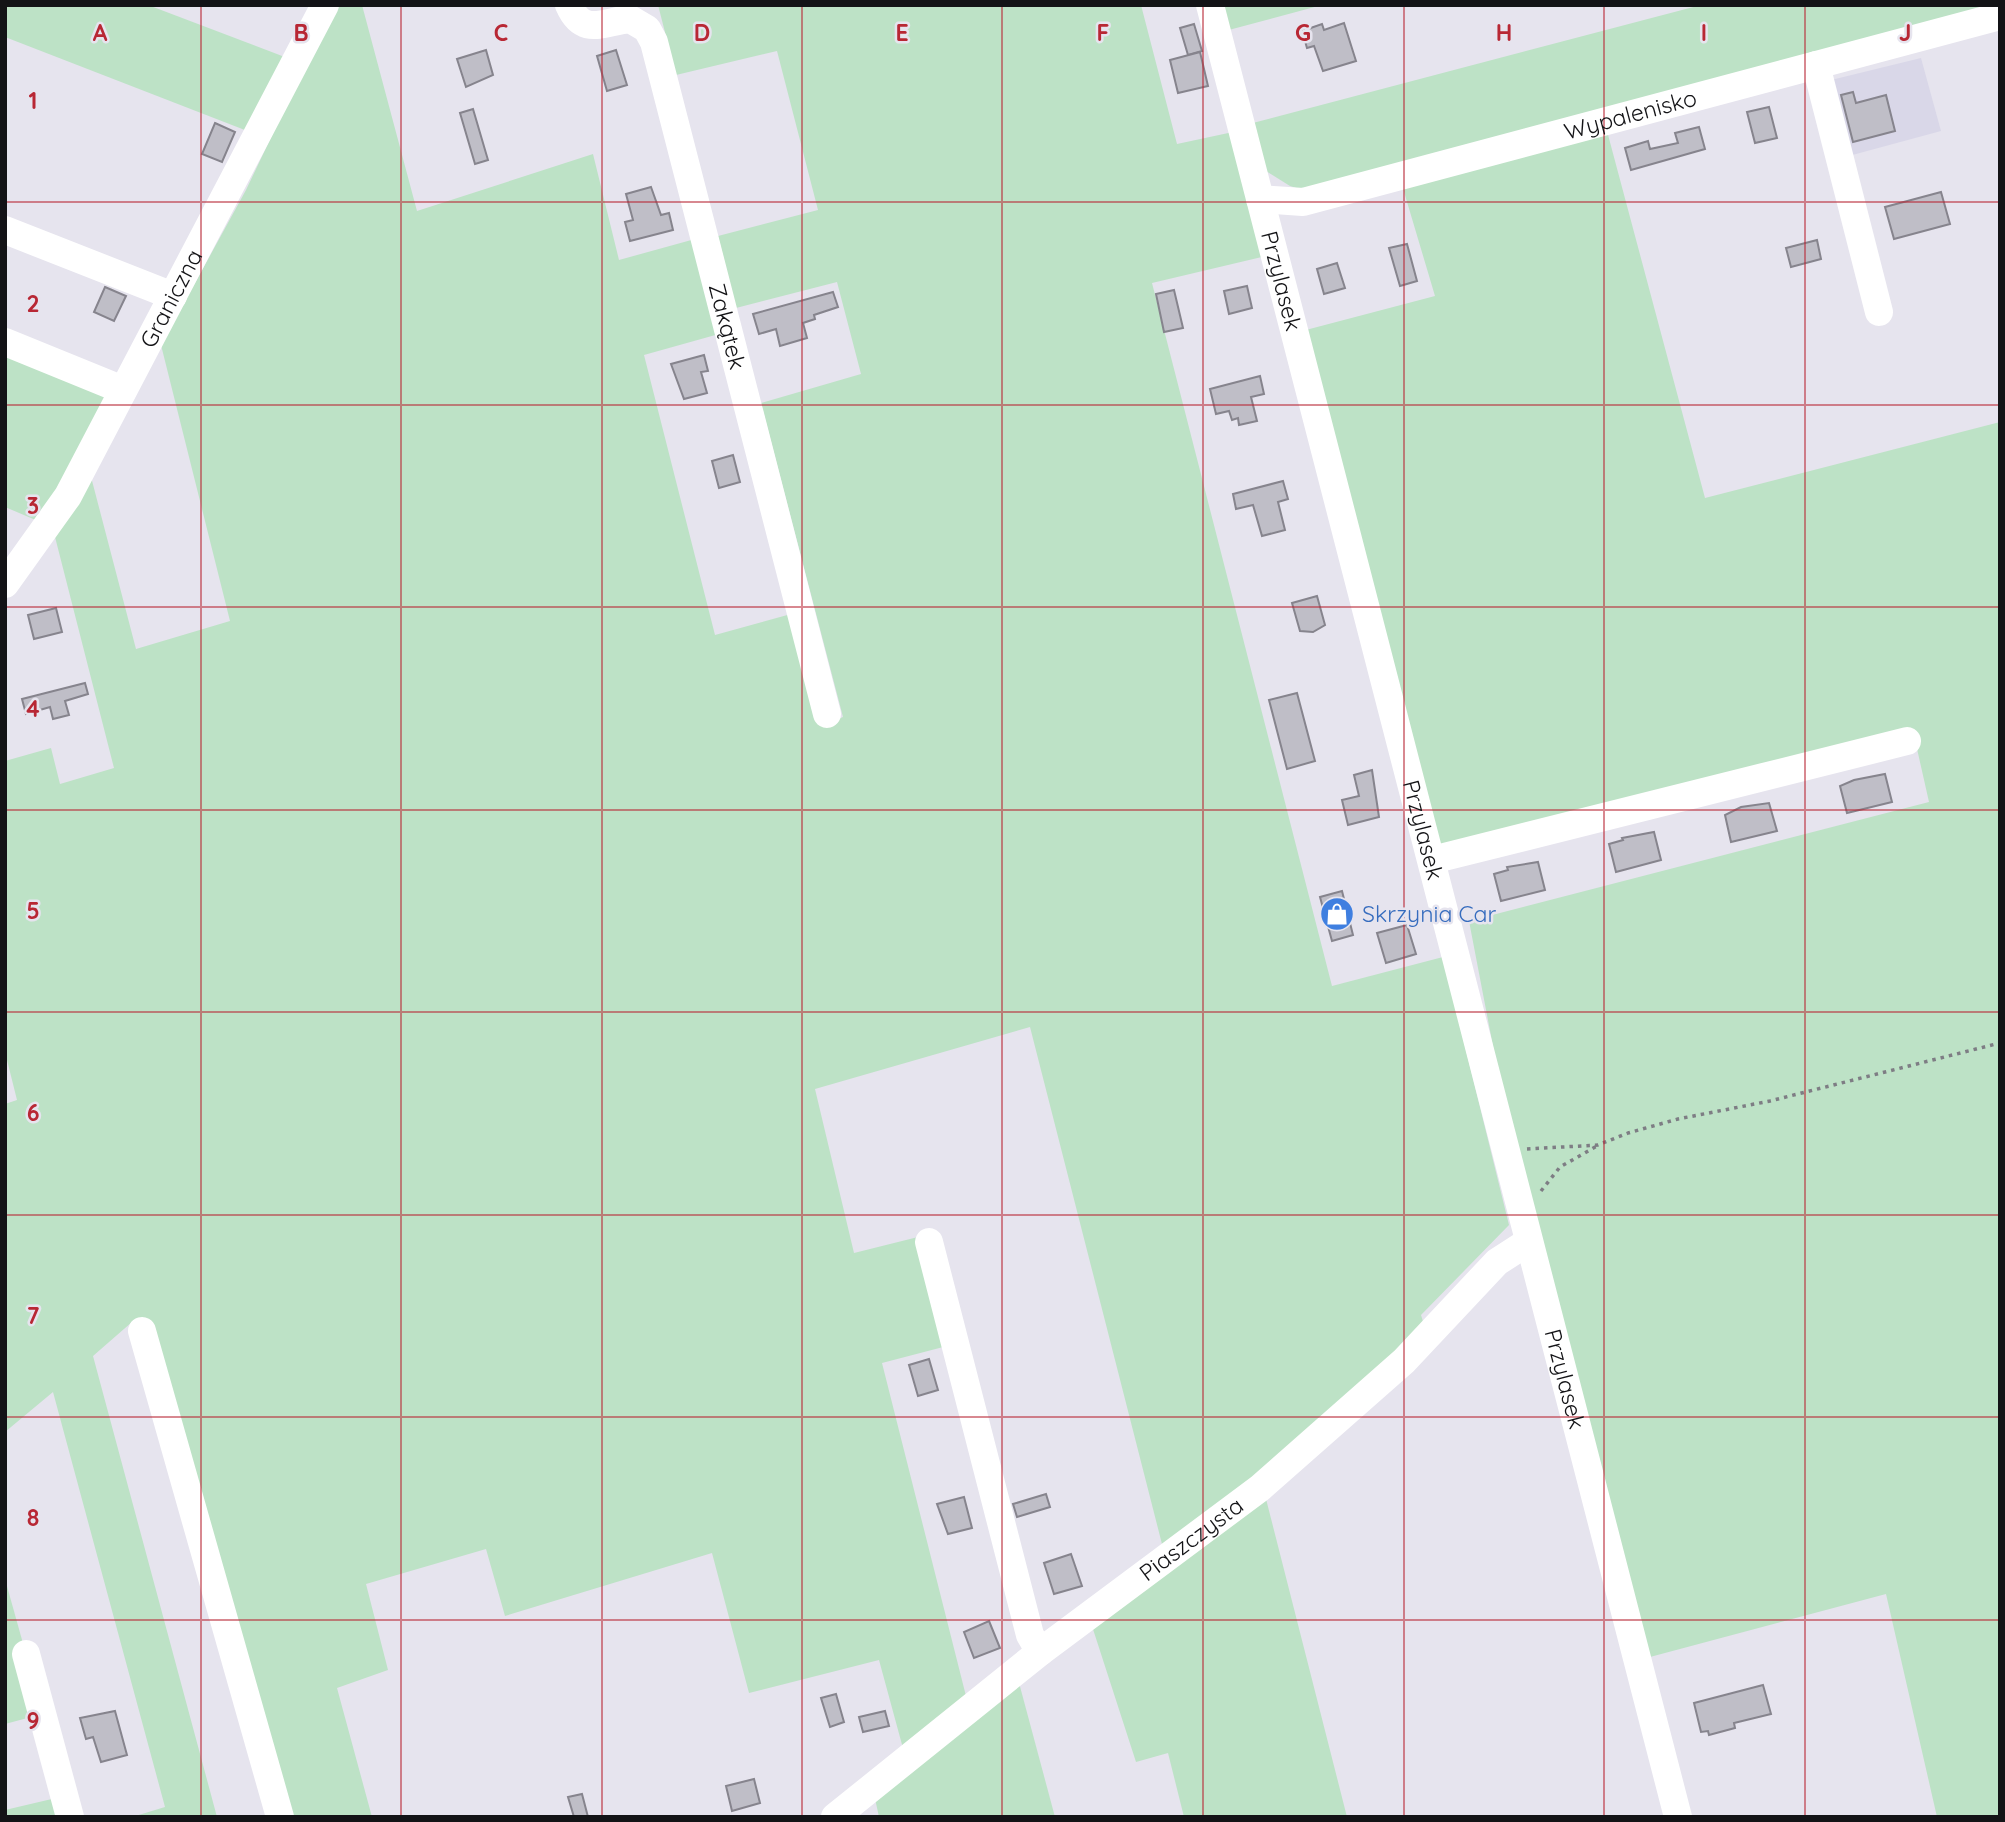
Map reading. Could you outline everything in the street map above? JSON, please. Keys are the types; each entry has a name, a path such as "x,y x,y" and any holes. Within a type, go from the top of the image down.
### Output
{"street":[{"name":"Graniczna","path":"5,584 68,496 325,5"},
{"name":"Zakątek","path":"569,5 579,22 589,27 630,19 647,29 654,42 827,714"},
{"name":"Przylasek","path":"1210,5 1678,1817"},
{"name":"Wypalenisko","path":"1260,199 1303,202 2000,16"},
{"path":"1816,65 1879,312"},
{"path":"5,230 173,296"},
{"path":"5,342 123,390"},
{"path":"1432,860 1908,741"},
{"name":"Piaszczysta","path":"835,1817 1040,1652 1259,1488 1404,1361 1525,1230"},
{"path":"929,1242 1030,1635 1040,1652"},
{"path":"142,1331 280,1817"},
{"path":"26,1654 70,1817"}],"path":[{"path":"1525,1230 1560,1167 1598,1145 1628,1132 1770,1101 2000,1044"},
{"path":"1507,1152 1598,1145"}],"shaded area":[{"path":"1921,58 1941,131 1845,157 1827,81"}],"green space":[{"path":"5,5 148,5 290,59 250,132 5,37"},
{"path":"334,5 362,5 417,211 593,154 619,260 695,239 719,334 644,355 715,635 791,614 822,725 843,717 761,403 861,374 837,282 736,308 718,236 818,210 777,51 676,75 658,5 1141,5 1177,144 1233,132 1266,256 1152,283 1332,986 1443,957 1509,1225 1421,1315 1426,1331 1354,1400 1163,1548 1030,1027 815,1089 854,1253 918,1237 947,1346 882,1363 967,1700 904,1752 879,1660 749,1693 712,1553 505,1616 486,1549 366,1584 388,1670 337,1688 372,1817 284,1817 242,1652 147,1318 132,1322 93,1356 217,1817 132,1817 165,1807 53,1392 5,1432 5,1104 17,1100 5,1052 5,761 51,748 60,784 114,768 54,533 90,473 136,649 230,621 161,345 246,190"},
{"path":"1218,5 1322,5 1225,31"},
{"path":"1701,5 2000,5 1309,192 1290,186 1261,168 1249,124"},
{"path":"1607,131 1705,498 2000,422 2000,1817 1937,1817 1886,1594 1650,1657 1510,1135 1469,921 1929,802 1913,731 1435,852 1302,331 1435,296 1402,185"},
{"path":"5,351 112,391 38,521 5,507"},
{"path":"1264,1491 1347,1817 1184,1817 1168,1753 1136,1762 1091,1623"},
{"path":"5,1579 24,1647 35,1716 5,1724"},
{"path":"1018,1679 1055,1817 879,1817 874,1794"},
{"path":"56,1798 61,1817 5,1817 5,1810"}],"building":[{"path":"1344,23 1356,61 1323,71 1314,46 1307,48 1302,31 1322,24 1324,30"},
{"path":"1194,24 1202,51 1188,55 1180,28"},
{"path":"486,50 493,75 466,87 457,59"},
{"path":"616,50 627,85 607,91 597,56"},
{"path":"1200,52 1208,86 1178,93 1170,60"},
{"path":"1853,92 1856,103 1886,95 1895,131 1853,142 1841,95"},
{"path":"1769,107 1777,138 1755,143 1747,112"},
{"path":"473,109 488,160 475,164 460,113"},
{"path":"215,123 235,132 222,162 202,154"},
{"path":"1699,127 1705,149 1631,170 1625,148 1648,141 1650,149 1678,143 1675,133"},
{"path":"651,187 661,215 669,213 673,230 630,241 625,222 633,220 626,194"},
{"path":"1941,192 1950,224 1894,239 1885,207"},
{"path":"1817,240 1821,259 1791,267 1786,248"},
{"path":"1407,244 1417,281 1400,286 1389,248"},
{"path":"1337,263 1345,288 1324,294 1317,269"},
{"path":"1247,286 1252,308 1229,314 1224,291"},
{"path":"105,287 126,296 114,321 94,312"},
{"path":"1174,290 1183,328 1164,332 1156,294"},
{"path":"833,292 838,307 814,315 815,319 803,323 807,338 780,346 776,329 759,334 753,314"},
{"path":"704,355 708,371 701,372 707,393 684,399 671,364"},
{"path":"1260,376 1264,394 1251,397 1257,421 1239,425 1238,418 1232,420 1229,411 1216,414 1210,389"},
{"path":"733,455 740,482 719,488 712,461"},
{"path":"1283,481 1288,499 1278,502 1285,530 1262,536 1253,505 1236,509 1233,494"},
{"path":"1317,596 1325,625 1313,632 1300,631 1292,603"},
{"path":"56,608 62,632 34,639 28,615"},
{"path":"85,683 88,694 65,701 69,715 53,719 50,707 26,714 22,699"},
{"path":"1297,693 1315,761 1287,769 1269,700"},
{"path":"1372,770 1379,817 1348,825 1342,800 1359,796 1354,775"},
{"path":"1885,774 1892,802 1847,813 1840,786 1854,780"},
{"path":"1769,803 1777,831 1731,842 1725,815 1741,807"},
{"path":"1654,832 1661,860 1616,872 1609,844 1623,840 1622,838"},
{"path":"1538,862 1545,890 1501,901 1494,874 1508,870 1507,867"},
{"path":"1342,891 1353,935 1332,941 1320,897"},
{"path":"1407,925 1416,954 1386,963 1377,933"},
{"path":"929,1359 938,1390 918,1396 909,1365"},
{"path":"1046,1494 1050,1507 1017,1517 1013,1504"},
{"path":"964,1497 972,1528 948,1534 937,1504"},
{"path":"1071,1554 1082,1586 1054,1594 1044,1563"},
{"path":"989,1621 1000,1648 974,1658 964,1632"},
{"path":"1763,1685 1771,1714 1734,1723 1735,1728 1709,1735 1708,1731 1701,1732 1694,1703"},
{"path":"836,1694 844,1722 830,1727 821,1698"},
{"path":"115,1711 127,1755 101,1762 93,1737 86,1739 80,1718"},
{"path":"885,1711 889,1726 863,1732 859,1717"},
{"path":"754,1779 760,1803 732,1811 726,1786"},
{"path":"582,1794 588,1817 574,1817 568,1797"}],"place":[{"name":"Skrzynia Car","path":"1337,914"}]}
